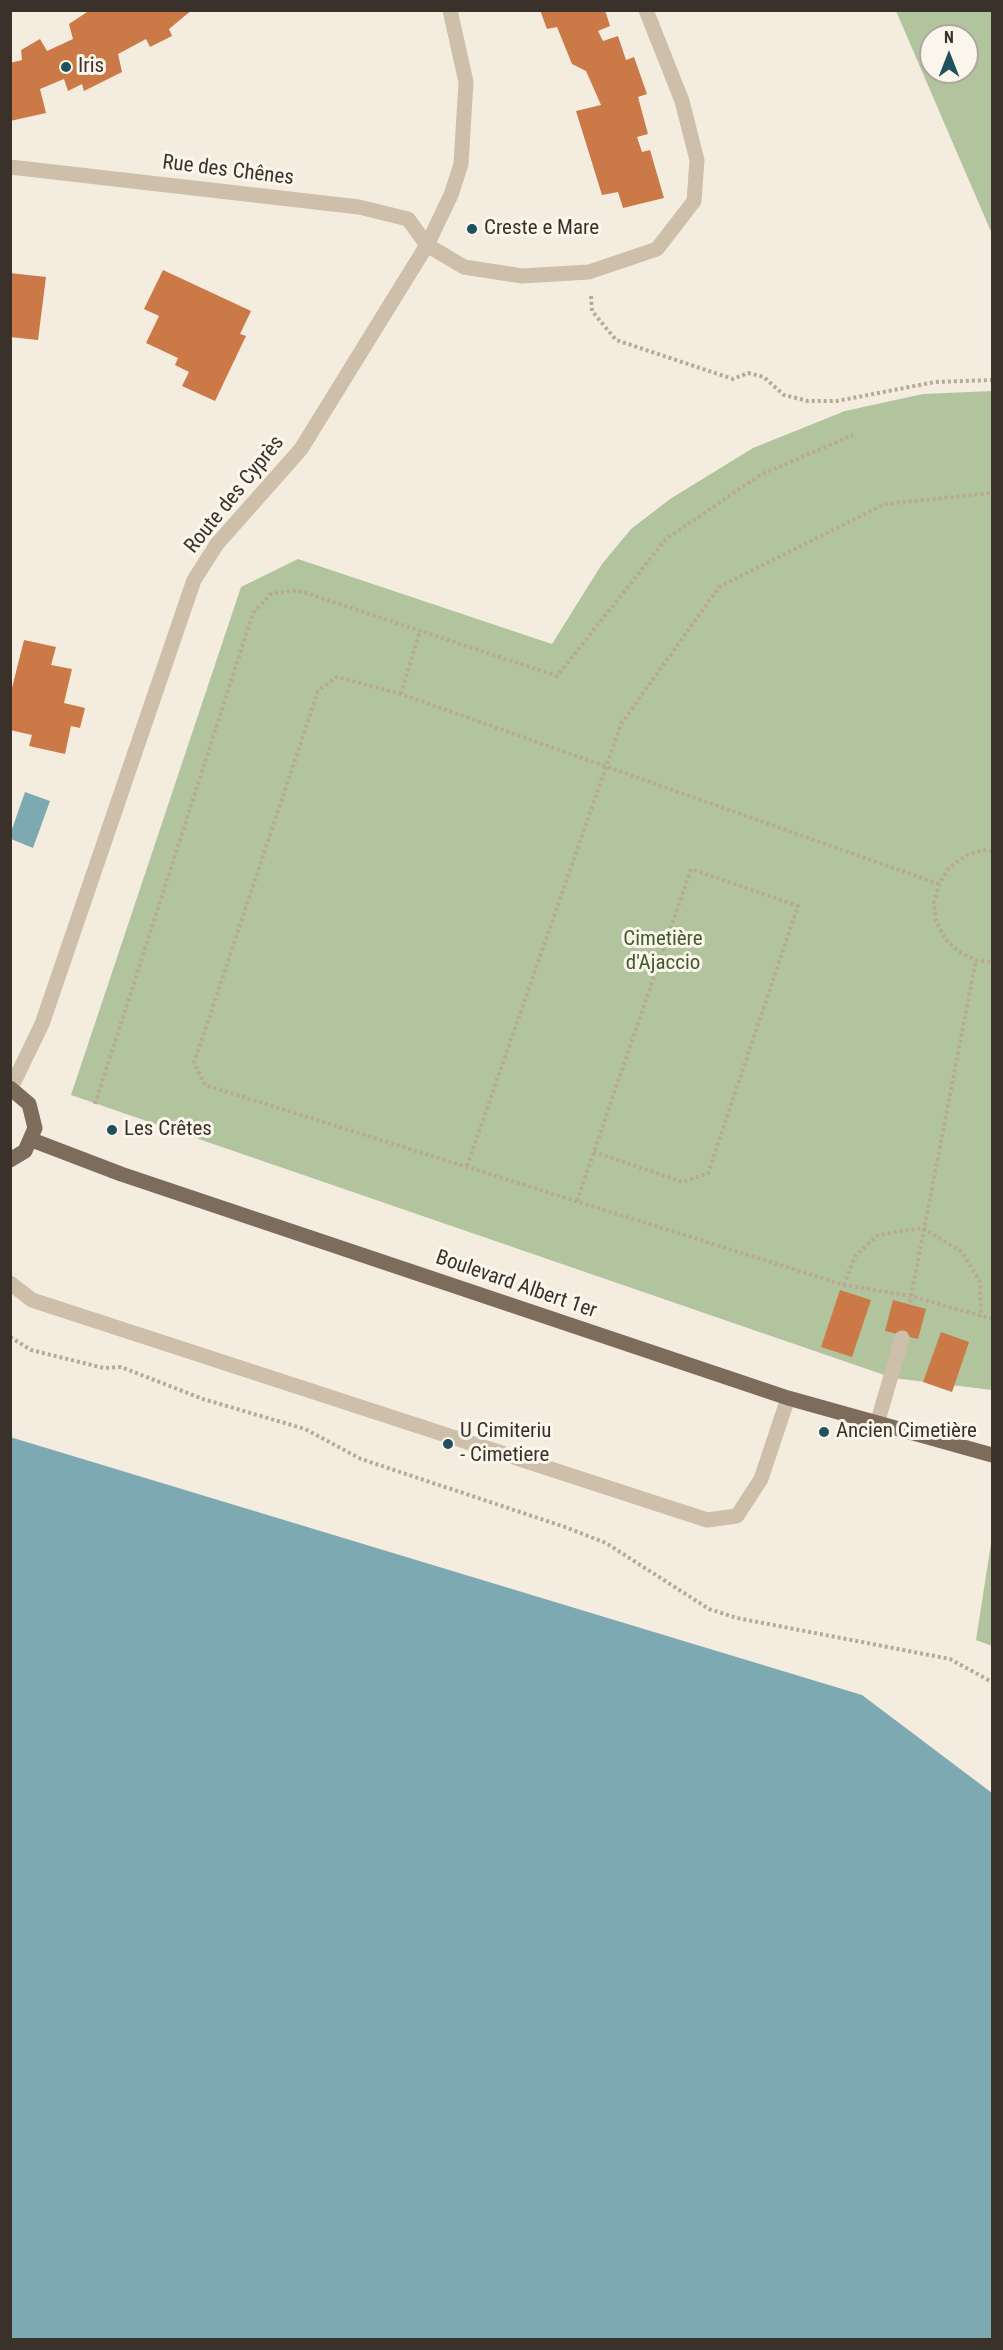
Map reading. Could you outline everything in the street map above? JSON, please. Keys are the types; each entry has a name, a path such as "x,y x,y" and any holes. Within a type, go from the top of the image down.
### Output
{"main road":[{"path":"10,1160 25,1151 32,1140 35,1128 32,1110 21,1095 11,1088"},
{"name":"Boulevard Albert 1er","path":"32,1140 121,1174 788,1398 993,1455"}],"street":[{"name":"Route des Cyprès","path":"11,1088 42,1024 194,580 217,544 301,449 427,245 461,164 466,82 450,10"},
{"path":"427,245 464,267 522,276 590,272 657,249 694,201 697,160 682,101 646,10"},
{"name":"Rue des Chênes","path":"10,167 359,207 408,219 427,245"},
{"path":"10,1283 32,1300 707,1520 737,1516 761,1479 788,1398"},
{"path":"877,1424 902,1338"}],"path":[{"path":"590,272 592,311 616,340 733,379 748,374 764,377 784,395 808,401 837,401 935,382 993,380"},
{"path":"95,1104 253,613 272,594 297,590 557,676 666,538 760,475 853,435"},
{"path":"467,1166 621,724 719,587 885,504 993,493"},
{"path":"401,694 420,631"},
{"path":"939,884 605,768 401,694 337,677 318,691 194,1063 205,1085 844,1285 911,1296 993,1319"},
{"path":"993,851 983,850 965,856 950,868 939,884 935,912 945,939 958,952 976,960 993,962"},
{"path":"577,1201 691,869 798,906 708,1173 683,1182 594,1152"},
{"path":"910,1302 976,960"},
{"path":"844,1285 855,1256 878,1235 923,1228 962,1252 980,1282 981,1317"},
{"path":"10,1337 31,1350 104,1368 121,1367 203,1399 305,1429 361,1459 575,1531 615,1548 709,1609 737,1618 950,1659 993,1682"}],"green space":[{"path":"896,11 992,11 992,234 927,84 979,84 979,24 919,24 919,64"},
{"name":"Cimetière d'Ajaccio","path":"992,391 992,1390 893,1378 71,1095 241,587 298,559 552,644 602,564 631,529 670,499 753,448 845,411 923,394"},
{"path":"992,1537 992,1646 976,1640"}],"water":[{"path":"25,792 50,801 33,848 11,839 11,832"},
{"path":"10,1437 862,1695 992,1793 992,2339 11,2339"}],"building":[{"name":"Iris","path":"90,10 192,10 169,29 172,36 150,47 146,39 118,54 122,72 84,91 82,84 68,91 64,79 40,89 46,113 10,121 10,63 22,60 21,50 40,39 47,51 73,39 69,24"},
{"path":"540,10 605,10 610,26 598,31 603,41 618,36 626,60 634,57 647,94 638,97 648,134 637,137 642,152 650,150 664,198 623,208 618,192 602,195 576,111 601,105 586,71 572,64 557,27 547,29"},
{"path":"163,270 251,311 240,334 246,336 215,401 182,386 189,372 175,365 178,358 146,343 159,316 144,309"},
{"path":"10,273 46,277 38,340 10,337"},
{"path":"24,640 56,647 51,665 72,669 64,703 85,708 80,728 71,726 65,754 29,746 32,735 10,730 10,696"},
{"path":"840,1290 871,1300 852,1357 821,1347"},
{"path":"893,1300 926,1309 918,1339 885,1331"},
{"path":"941,1332 969,1342 952,1392 923,1382"}],"place":[{"name":"Iris","path":"66,67"},
{"name":"Creste e Mare","path":"472,229"},
{"name":"Les Crêtes","path":"112,1130"},
{"name":"Ancien Cimetière","path":"824,1432"},
{"name":"U Cimiteriu - Cimetiere","path":"448,1444"}]}
